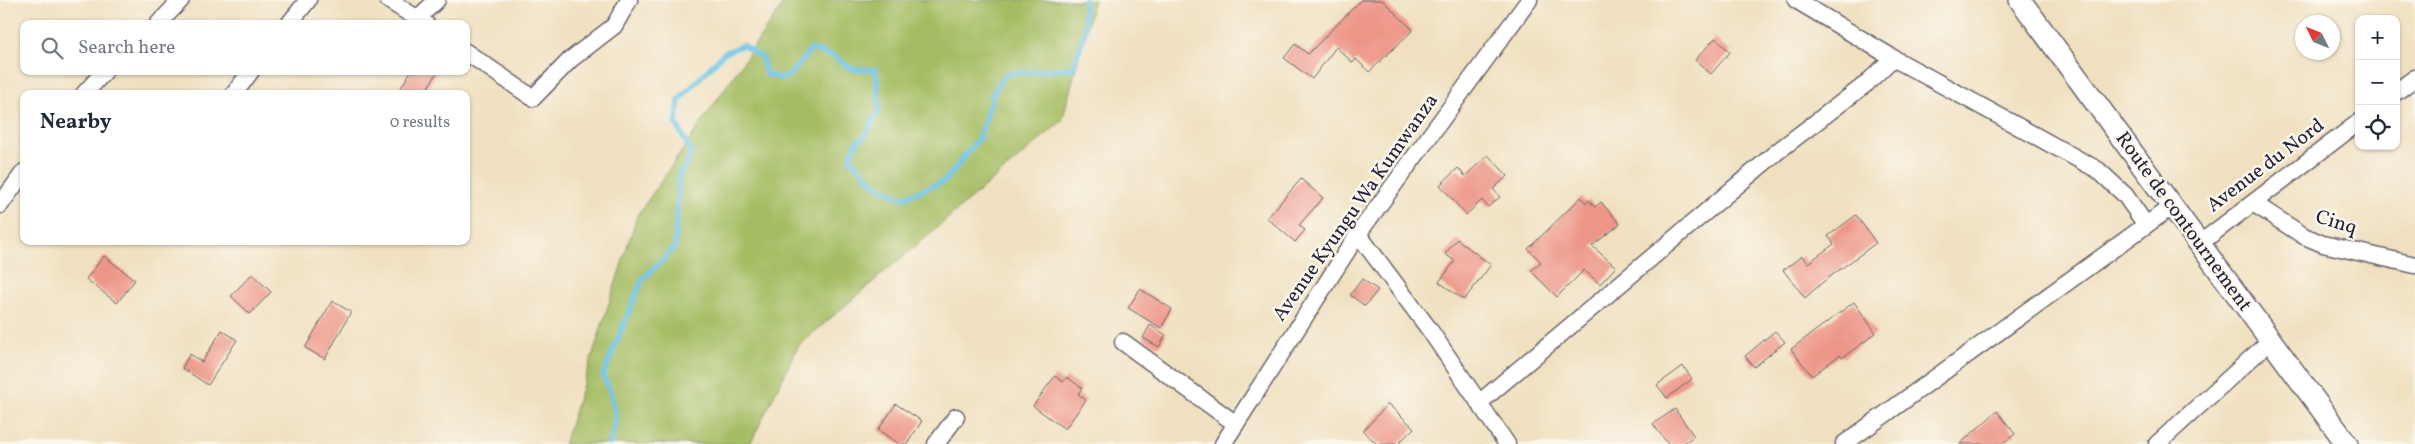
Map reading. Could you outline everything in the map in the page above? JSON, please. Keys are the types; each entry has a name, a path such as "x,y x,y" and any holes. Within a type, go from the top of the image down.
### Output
{"street":[{"path":"162,20 181,0"},
{"path":"292,20 308,0"},
{"path":"388,0 420,20"},
{"path":"423,20 437,0"},
{"path":"470,55 532,98 570,60 614,26 629,0"},
{"name":"Avenue Kyungu Wa Kumwanza","path":"1223,444 1358,234 1529,0"},
{"path":"1796,0 1893,58 2098,170 2125,195 2146,225"},
{"name":"Route de contournement","path":"2020,0 2347,444"},
{"path":"1479,403 1778,151 1866,84 1893,58"},
{"path":"88,90 101,75"},
{"path":"237,90 248,75"},
{"path":"2400,89 2415,78"},
{"name":"Avenue du Nord","path":"2199,244 2355,125"},
{"path":"0,205 20,178"},
{"name":"Cinq","path":"2253,203 2304,236 2323,244 2415,266"},
{"path":"1844,444 2171,207"},
{"path":"1358,234 1429,329 1507,444"},
{"path":"2165,442 2270,341"},
{"path":"1123,342 1236,424"},
{"path":"936,444 956,416"}],"green space":[{"path":"786,0 1094,0 1062,121 799,345 750,444 564,444 637,216"}],"building":[{"path":"1361,0 1382,0 1413,30 1369,72 1356,59 1353,63 1336,47 1312,79 1284,58 1295,44 1308,54"},
{"path":"1715,38 1730,52 1711,74 1695,60"},
{"path":"409,75 436,75 426,90 399,90"},
{"path":"1488,155 1508,176 1493,189 1500,197 1488,207 1482,200 1466,215 1440,185 1458,168 1465,176"},
{"path":"1301,179 1323,198 1299,225 1305,230 1295,242 1267,218"},
{"path":"1581,197 1586,203 1589,200 1595,207 1601,202 1620,224 1592,246 1616,267 1600,284 1584,270 1557,297 1531,271 1541,262 1528,249"},
{"path":"1856,215 1876,243 1823,282 1805,298 1783,270 1802,256 1808,263 1834,244 1828,236"},
{"path":"1457,239 1491,265 1464,300 1439,282 1455,261 1445,254"},
{"path":"104,256 135,280 117,303 86,279"},
{"path":"252,274 271,292 250,314 231,296"},
{"path":"1362,279 1378,290 1365,306 1350,295"},
{"path":"1140,289 1172,309 1161,328 1128,308"},
{"path":"332,301 351,312 325,359 305,348"},
{"path":"1854,302 1876,333 1842,358 1840,355 1812,376 1791,349"},
{"path":"1150,325 1166,335 1159,347 1143,338"},
{"path":"222,330 237,340 208,385 182,368 190,354 202,362"},
{"path":"1775,331 1785,342 1754,367 1745,356"},
{"path":"1683,366 1692,379 1667,398 1657,385"},
{"path":"1055,376 1063,382 1067,377 1082,388 1078,394 1086,400 1065,429 1033,406"},
{"path":"896,404 922,421 907,444 899,444 878,430"},
{"path":"1388,404 1414,428 1398,444 1377,444 1363,431"},
{"path":"1675,409 1694,436 1683,444 1668,444 1653,424"},
{"path":"1997,411 2015,434 2002,444 1960,444"}],"waterway":[{"path":"609,444 615,425 615,409 603,375 642,280 675,247 679,174 687,163 691,152 676,123 679,100 724,53 743,45 762,58 766,74 782,79 792,73 811,49 833,56 852,69 876,70 879,110 865,136 856,143 850,159 877,186 903,198 945,181 979,138 994,91 1006,74 1073,68 1085,31 1084,0"}]}
